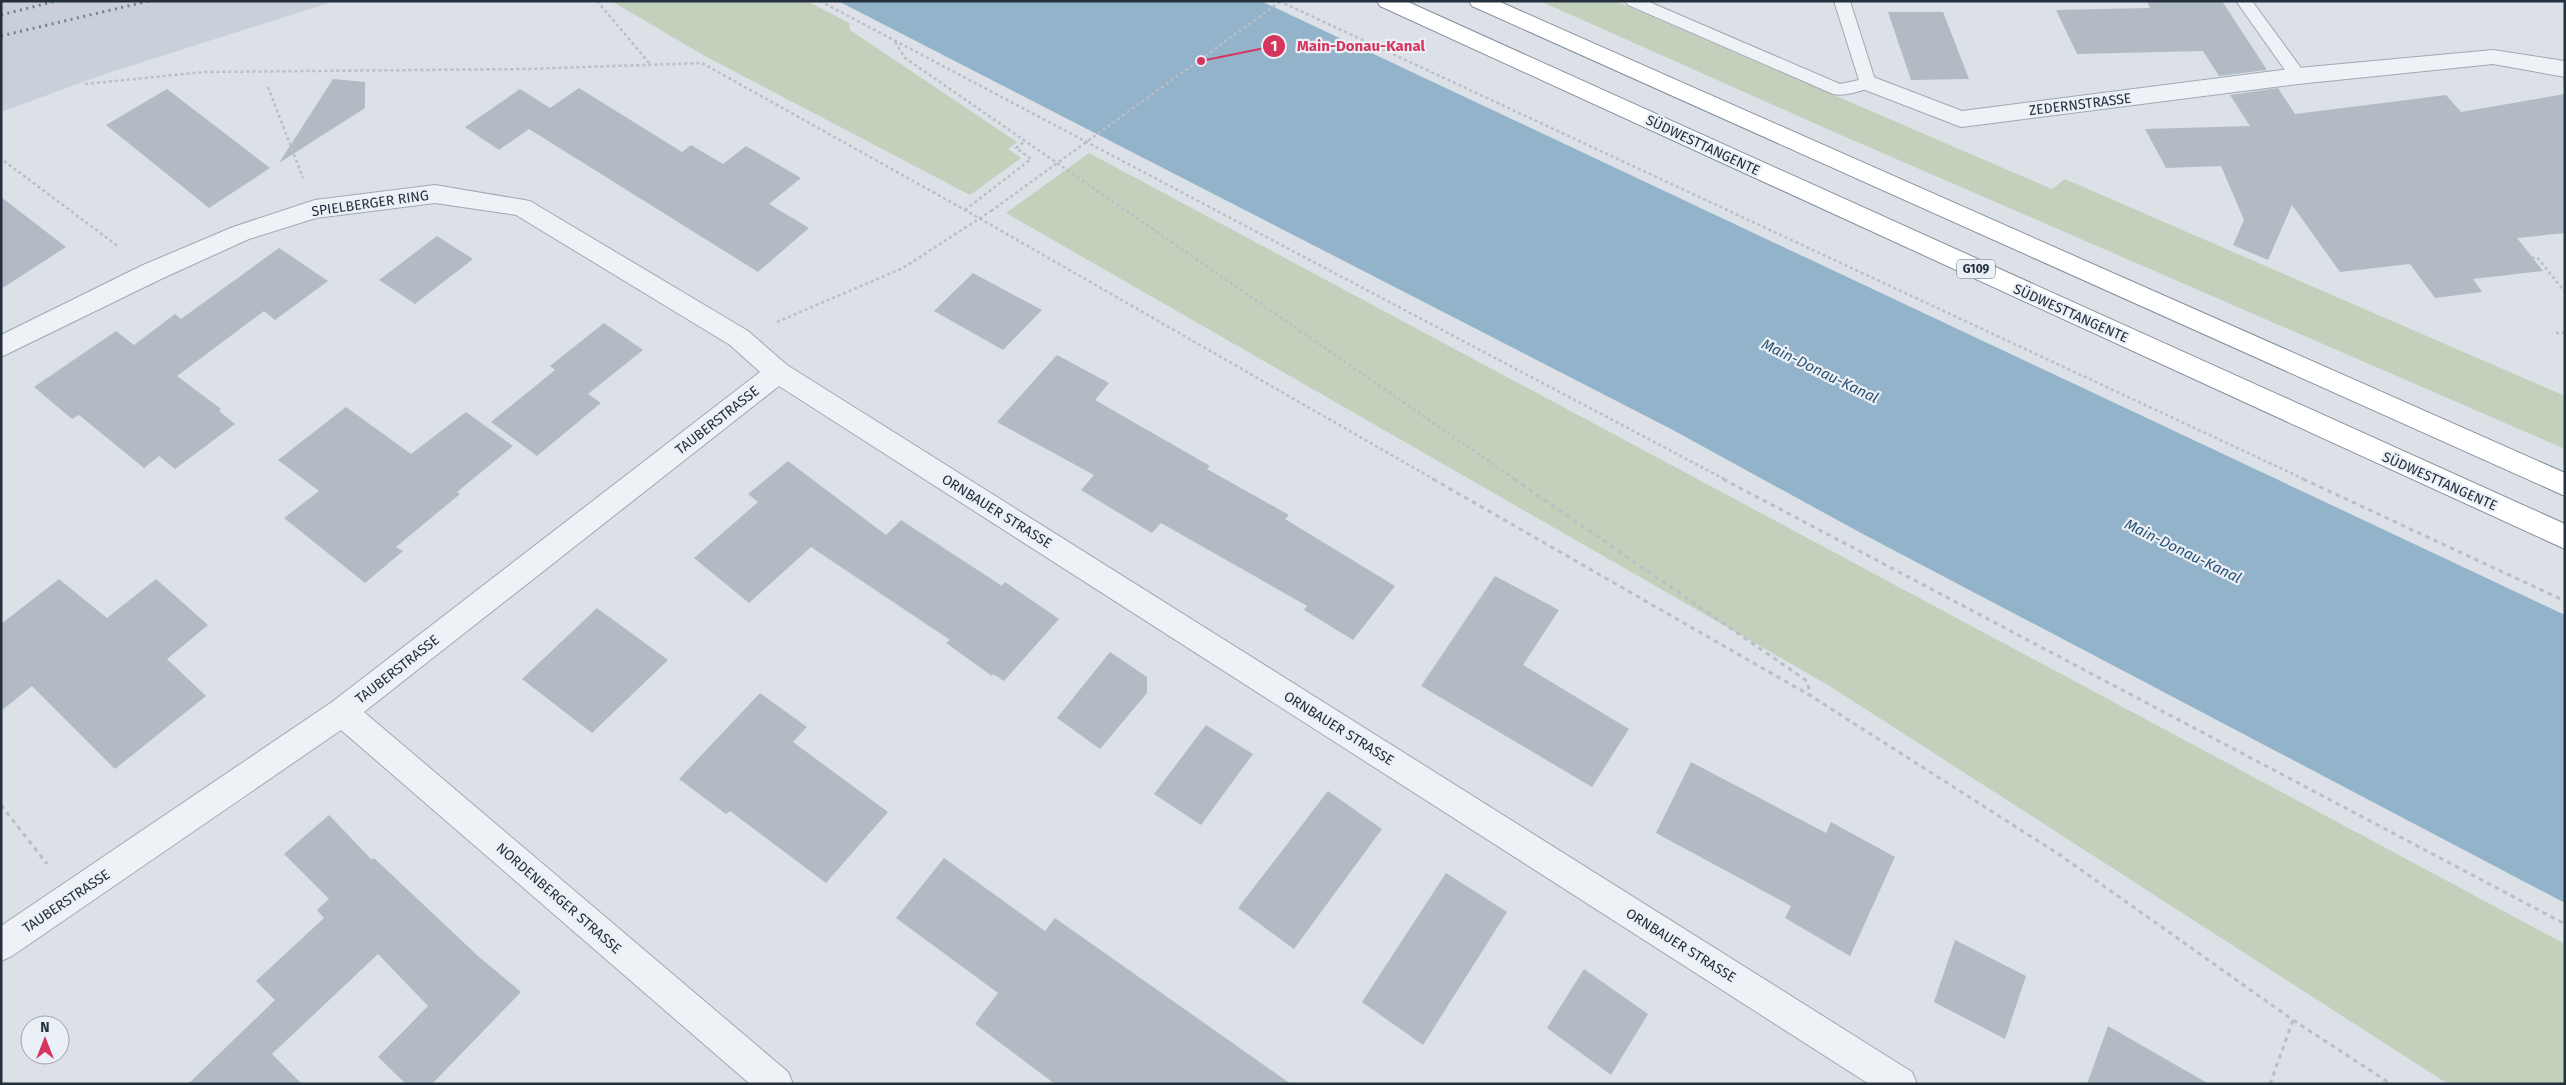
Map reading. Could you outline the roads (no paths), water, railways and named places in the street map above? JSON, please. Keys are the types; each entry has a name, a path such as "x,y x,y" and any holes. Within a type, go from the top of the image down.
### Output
{"highway":[{"name":"SÜDWESTTANGENTE","path":"1387,1 2565,537"},
{"path":"1478,1 2565,484"}],"street":[{"name":"ZEDERNSTRASSE","path":"1868,83 1961,119 2298,76 2493,57 2565,69"},
{"name":"SPIELBERGER RING","path":"1,347 152,272 241,233 315,209 435,194 522,206 739,338 778,372"},
{"name":"TAUBERSTRASSE","path":"1,945 342,712 778,372"},
{"name":"ORNBAUER STRASSE","path":"778,372 1900,1084"},
{"name":"NORDENBERGER STRASSE","path":"342,712 776,1084"}],"lane":[{"path":"1633,1 1839,90 1868,83 1842,1"},
{"path":"2244,1 2298,76"}],"water":[{"path":"838,1 1261,1 2565,615 2565,903 1861,533 1671,429"}],"railway":[{"path":"1,15 56,1"},
{"path":"1,36 149,1"}],"place":[{"name":"Main-Donau-Kanal","path":"1201,61"}]}
